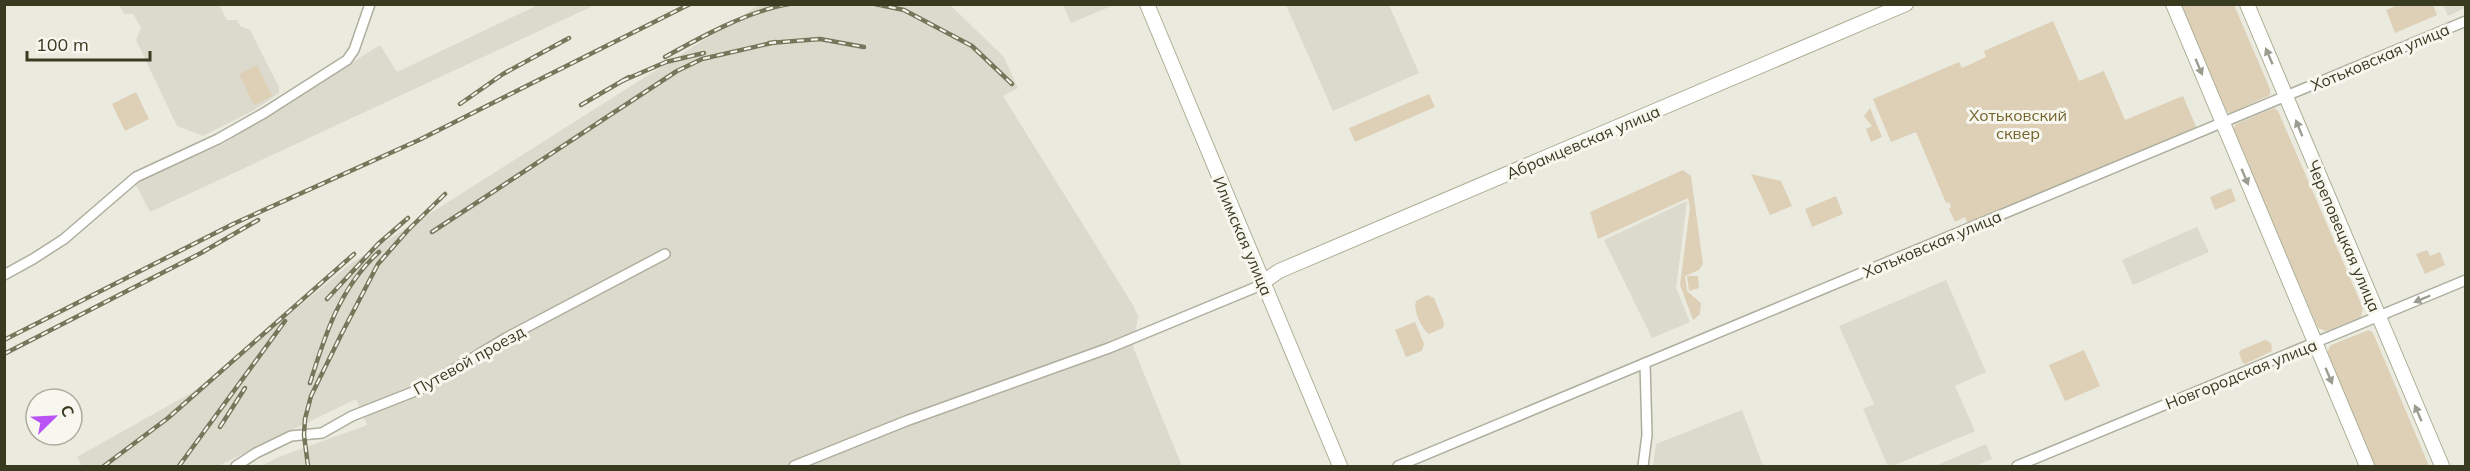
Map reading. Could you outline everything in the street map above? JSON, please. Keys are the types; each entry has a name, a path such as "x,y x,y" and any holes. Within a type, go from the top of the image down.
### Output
{"street":[{"path":"4,275 46,252 64,239 136,177 218,139 264,113 347,60 354,50 370,4"},
{"name":"Илимская улица","path":"1147,4 1340,466"},
{"name":"Абрамцевская улица","path":"1263,282 1279,271 1906,4"},
{"path":"2173,4 2367,466"},
{"name":"Череповецкая улица","path":"2247,4 2442,466"},
{"name":"Хотьковская улица","path":"1398,466 2466,21"},
{"name":"Путевой проезд","path":"236,466 256,453 291,436 322,433 352,416 423,388 506,338 664,254"},
{"name":"Новгородская улица","path":"2017,466 2466,280"},
{"path":"794,466 906,421 1109,348 1254,288 1263,282"},
{"path":"1643,466 1647,435 1645,363"}],"shaded area":[{"path":"949,4 1004,57 1018,88 1003,96 1133,305 1138,316 1133,347 1182,466 261,466 279,457 367,425 356,399 218,466 82,466 77,457 205,385 350,264 759,5"},
{"path":"119,5 219,5 227,20 237,20 240,26 250,30 279,87 279,93 254,110 203,136 177,126 136,40 141,28 133,14 124,14"},
{"path":"538,5 595,5 150,212 135,183 223,144 380,45 397,72"},
{"path":"1063,5 1114,5 1071,23"},
{"path":"1286,5 1389,5 1419,73 1333,111"},
{"path":"2443,5 2465,5 2465,8 2448,16"},
{"path":"1687,201 1676,288 1690,322 1652,338 1604,240"},
{"path":"2197,227 2209,252 2133,285 2122,260"},
{"path":"1946,280 1986,372 1955,386 1975,431 1893,466 1888,466 1863,409 1874,404 1839,326"},
{"path":"1742,410 1763,466 1653,466 1656,444"},
{"path":"1986,444 1992,459 1975,466 1935,466"}],"green space":[{"path":"2180,5 2234,5 2270,89 2270,95 2231,113 2224,111"},
{"path":"2398,5 2433,5 2437,15 2395,33 2386,10"},
{"name":"Хотьковский сквер","path":"2053,21 2079,81 2104,71 2125,120 2183,96 2197,129 1968,224 1965,217 1955,222 1949,209 1951,207 1949,202 1946,203 1916,132 1891,142 1873,99 1959,62 1962,68 1986,57 1984,51"},
{"path":"257,65 272,96 254,105 239,74"},
{"path":"136,92 149,119 125,131 112,104"},
{"path":"1429,94 1435,107 1355,142 1349,128"},
{"path":"1870,108 1882,137 1871,142 1866,129 1872,126 1864,116"},
{"path":"2274,108 2278,111 2363,308 2361,317 2326,331 2318,328 2233,129 2236,124"},
{"path":"1683,170 1691,176 1703,264 1699,270 1685,276 1687,291 1701,303 1700,314 1693,320 1680,285 1690,207 1688,198 1598,239 1590,212"},
{"path":"1751,174 1781,181 1792,206 1770,215"},
{"path":"2231,188 2236,201 2215,210 2210,197"},
{"path":"1836,196 1843,214 1812,227 1805,209"},
{"path":"2427,250 2430,256 2440,252 2445,265 2425,274 2416,254"},
{"path":"1687,276 1698,276 1699,288 1689,291"},
{"path":"1427,295 1434,298 1444,323 1443,328 1429,334 1421,323 1415,305 1416,301"},
{"path":"1415,322 1424,344 1422,351 1406,357 1395,330"},
{"path":"2369,330 2373,333 2429,466 2375,466 2327,353 2331,345"},
{"path":"2265,340 2271,343 2272,351 2245,364 2242,362 2239,352 2241,350"},
{"path":"2084,350 2100,386 2065,401 2049,365"}],"railway":[{"path":"4,340 233,224 419,140 690,4"},
{"path":"665,57 709,33 757,12 789,4"},
{"path":"875,4 904,10 972,46 1012,84"},
{"path":"460,104 503,74 569,38"},
{"path":"769,43 820,39 864,47"},
{"path":"432,232 677,71 702,59 776,42"},
{"path":"622,81 666,62 704,53"},
{"path":"581,105 629,77"},
{"path":"308,466 304,435 305,419 311,396 341,335 378,264 408,230 445,194"},
{"path":"327,299 378,244 408,218"},
{"path":"4,354 201,253 258,220"},
{"path":"310,383 328,330 344,296 365,266 379,252"},
{"path":"104,466 168,418 354,254"},
{"path":"179,466 285,321"},
{"path":"220,427 245,388"}]}
